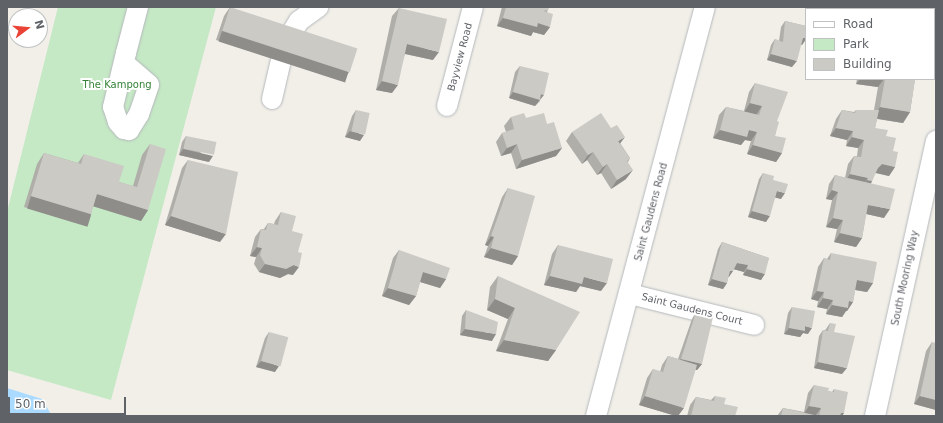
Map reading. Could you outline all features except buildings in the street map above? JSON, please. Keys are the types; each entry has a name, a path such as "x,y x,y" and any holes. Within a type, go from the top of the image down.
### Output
{"street":[{"path":"124,63 138,7"},
{"path":"288,37 299,21 318,7"},
{"name":"Bayview Road","path":"447,106 473,7"},
{"name":"Saint Gaudens Road","path":"596,416 630,294 705,7"},
{"path":"272,99 282,61"},
{"name":"South Mooring Way","path":"875,416 936,141"},
{"name":"Saint Gaudens Court","path":"630,294 754,325"}],"green space":[{"name":"The Kampong","path":"58,7 216,7 111,400 7,370 7,212"}],"water":[{"path":"7,388 42,399 52,416 7,416"}]}
